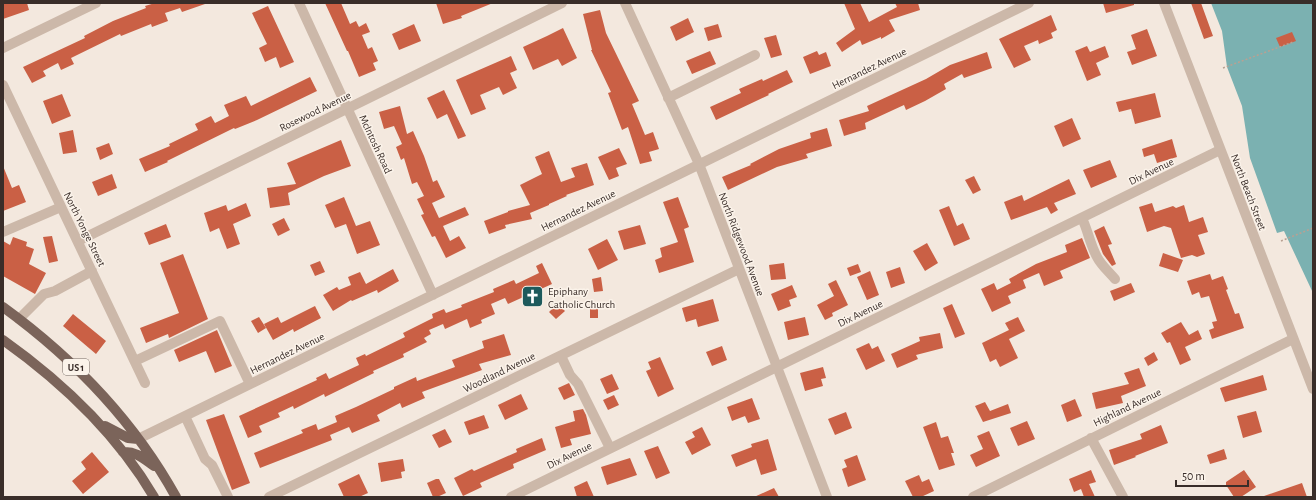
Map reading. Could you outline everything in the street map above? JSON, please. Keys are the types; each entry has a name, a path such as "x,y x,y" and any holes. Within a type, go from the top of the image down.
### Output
{"main road":[{"name":"US 1","path":"3,307 57,350 82,373 138,439 176,497"},
{"name":"US 1","path":"3,340 54,379 97,421 123,452 154,497"},
{"path":"97,421 128,438 138,439"},
{"path":"123,452 132,452 140,456 160,471"}],"street":[{"path":"3,48 96,3"},
{"name":"McIntosh Road","path":"299,3 433,295"},
{"name":"Rosewood Avenue","path":"78,241 562,3"},
{"name":"North Ridgewood Avenue","path":"624,3 699,164 827,497"},
{"name":"Hernandez Avenue","path":"138,439 1029,3"},
{"name":"North Beach Street","path":"1164,3 1313,389"},
{"path":"668,98 755,55"},
{"name":"North Yonge Street","path":"3,85 145,383"},
{"name":"Dix Avenue","path":"511,497 1220,150"},
{"path":"3,232 61,207"},
{"path":"1082,218 1087,228 1090,243 1097,258 1115,279"},
{"name":"Woodland Avenue","path":"270,497 739,269"},
{"path":"19,319 44,294 55,291 92,271"},
{"path":"135,362 220,321 250,384"},
{"name":"Highland Avenue","path":"973,497 1293,339"},
{"path":"561,356 570,375 578,384 610,448"},
{"path":"185,416 205,459 212,465 228,497"},
{"path":"1091,438 1123,497"}],"path":[{"path":"1223,68 1293,42"},
{"path":"1281,241 1313,228"}],"water":[{"path":"1211,3 1313,3 1313,293 1284,231 1277,233 1250,158 1242,106 1227,67 1222,31"}],"building":[{"path":"3,3 27,3 29,10 3,19"},
{"path":"155,3 205,4 182,12 180,8 165,13 168,21 152,27 151,24 121,36 120,34 71,58 74,64 61,70 58,63 43,71 46,76 32,83 23,67 85,38 84,36 113,21"},
{"path":"325,3 341,3 350,24 356,21 359,27 366,23 370,32 362,35 368,49 372,47 378,61 373,63 376,70 359,77"},
{"path":"436,3 493,3 461,16 462,18 443,24"},
{"path":"844,3 860,3 869,22 897,7 895,3 918,3 920,10 889,20 895,31 881,39 881,37 862,45 860,40 842,52 836,43 855,29"},
{"path":"1103,3 1134,3 1134,5 1106,13"},
{"path":"1191,3 1201,3 1213,36 1204,39"},
{"path":"268,6 294,62 280,68 276,57 265,62 259,48 267,44 252,13"},
{"path":"600,10 606,33 639,101 632,104 645,135 653,132 659,149 649,152 652,161 640,164 628,127 622,130 608,93 611,92 591,50 583,14"},
{"path":"1051,15 1057,30 1051,33 1053,38 1039,44 1038,40 1024,46 1031,60 1014,68 999,39"},
{"path":"688,18 694,32 676,41 670,27"},
{"path":"414,24 421,41 399,50 392,34"},
{"path":"718,24 722,37 708,41 704,28"},
{"path":"563,28 577,58 562,66 558,59 533,70 523,47"},
{"path":"1147,29 1157,56 1132,65 1127,52 1136,49 1131,35"},
{"path":"1292,32 1296,41 1280,47 1276,38"},
{"path":"776,35 782,55 771,58 764,38"},
{"path":"1087,46 1090,52 1105,46 1109,57 1096,63 1101,75 1087,81 1075,51"},
{"path":"710,51 716,64 692,74 686,61"},
{"path":"817,51 819,55 826,52 831,66 810,74 803,57"},
{"path":"987,52 992,68 964,78 962,74 944,84 946,89 925,101 906,110 904,105 865,123 866,129 844,136 839,120 869,111 867,106 926,79 950,65"},
{"path":"511,56 517,70 510,73 517,88 503,95 499,87 480,95 486,109 471,115 456,80"},
{"path":"787,70 793,82 716,120 710,107 741,93 739,89 762,79 763,81"},
{"path":"310,77 317,91 257,120 235,129 234,128 167,161 168,162 145,172 139,159 170,146 169,144 198,130 195,124 211,116 215,123 229,116 224,105 246,96 251,106"},
{"path":"444,90 466,136 458,139 447,114 437,119 427,98"},
{"path":"1155,93 1161,117 1135,124 1131,109 1119,112 1116,102"},
{"path":"62,94 71,116 52,124 43,101"},
{"path":"400,106 407,134 413,131 433,182 437,180 445,197 432,203 439,218 465,207 469,215 443,226 450,241 459,236 466,248 446,258 435,236 432,237 421,215 424,214 417,199 424,196 417,182 412,184 404,158 401,160 396,147 402,144 394,126 384,129 379,112"},
{"path":"1072,118 1081,139 1063,147 1054,126"},
{"path":"827,128 832,146 806,154 808,158 777,167 728,190 722,177 751,165 750,164 779,149 811,138 810,133"},
{"path":"73,130 77,152 63,154 59,133"},
{"path":"1172,139 1177,157 1157,163 1154,154 1144,157 1142,149"},
{"path":"341,140 351,166 324,176 288,193 290,205 270,208 267,188 296,184 287,163"},
{"path":"109,143 113,154 100,160 96,148"},
{"path":"619,148 627,164 616,168 619,176 609,180 598,157"},
{"path":"549,151 561,182 575,177 571,168 587,163 594,185 566,195 567,196 530,213 532,219 505,225 506,228 489,234 484,221 508,211 530,205 520,185 542,174 535,157"},
{"path":"1110,160 1117,177 1091,188 1083,170"},
{"path":"3,166 12,188 19,185 26,202 3,211"},
{"path":"112,174 117,188 98,196 92,182"},
{"path":"974,176 981,190 973,194 965,180"},
{"path":"1069,179 1076,194 1054,203 1058,210 1051,214 1047,207 1011,220 1004,202 1022,195 1024,201"},
{"path":"344,197 356,226 370,221 380,245 357,254 346,224 335,228 325,205"},
{"path":"678,197 689,227 684,229 694,262 659,273 655,260 662,257 660,248 678,242 663,202"},
{"path":"246,203 251,216 233,224 240,244 227,249 219,228 210,232 204,213 226,205 228,211"},
{"path":"1152,203 1155,212 1173,206 1176,208 1184,205 1189,222 1203,217 1208,232 1198,235 1205,254 1197,257 1192,255 1181,258 1171,228 1164,226 1147,232 1139,207"},
{"path":"949,206 957,226 963,223 970,239 954,246 939,210"},
{"path":"284,218 290,230 278,236 272,224"},
{"path":"166,224 171,237 149,245 144,233"},
{"path":"640,225 646,244 624,250 618,231"},
{"path":"1104,226 1112,244 1108,245 1116,264 1112,266 1103,254 1094,231"},
{"path":"52,236 58,261 49,263 43,237"},
{"path":"13,237 27,242 26,246 34,249 29,264 46,273 35,294 3,276 3,241 10,245"},
{"path":"1082,238 1090,258 1060,271 1063,278 1044,286 1039,273 1023,280 1026,288 1008,296 1011,303 992,312 981,289 994,283 997,290 1011,283 1009,279 1036,264 1067,252 1065,245"},
{"path":"607,239 618,260 598,270 588,249"},
{"path":"927,243 938,263 925,271 913,251"},
{"path":"1163,253 1183,260 1178,272 1159,266"},
{"path":"183,254 208,319 169,338 168,334 146,343 140,328 179,313 160,263"},
{"path":"320,261 325,272 315,276 310,265"},
{"path":"542,263 552,284 508,304 505,298 491,304 495,314 481,320 482,323 470,328 467,319 445,329 443,324 429,330 431,334 424,338 427,342 403,354 404,357 373,371 374,373 325,397 324,394 294,409 293,406 278,413 280,417 259,426 262,432 248,438 239,416 317,380 316,378 326,373 329,379 359,365 356,358 365,354 366,356 405,337 403,333 433,318 432,314 444,309 446,313 462,307 461,305 494,292 493,289 514,280 516,284 539,273 536,266"},
{"path":"784,263 786,279 771,280 769,265"},
{"path":"858,264 861,272 850,276 847,268"},
{"path":"900,267 905,283 891,288 886,272"},
{"path":"393,269 399,281 378,293 377,290 352,301 351,300 333,311 323,295 337,287 339,290 351,285 348,277 360,272 366,284"},
{"path":"870,271 879,295 867,300 857,277"},
{"path":"1210,274 1212,280 1223,276 1228,289 1226,290 1235,314 1239,313 1244,328 1212,339 1209,330 1214,328 1212,322 1217,321 1209,296 1201,298 1199,292 1192,295 1187,281"},
{"path":"601,277 603,291 594,292 592,279"},
{"path":"836,280 848,305 832,313 833,316 825,320 817,305 834,296 828,284"},
{"path":"1131,283 1135,292 1114,301 1110,291"},
{"path":"792,285 797,297 789,300 791,306 778,311 771,294"},
{"path":"713,299 719,321 698,327 696,319 686,322 682,308"},
{"path":"952,304 965,334 955,338 943,308"},
{"path":"556,305 559,305 565,311 556,319 549,312"},
{"path":"590,305 598,305 598,318 590,318"},
{"path":"315,306 321,318 294,332 293,329 273,340 264,324 278,317 281,323"},
{"path":"73,314 106,341 96,354 63,326"},
{"path":"259,317 266,328 258,333 251,321"},
{"path":"805,317 809,335 788,340 784,322"},
{"path":"1018,317 1025,331 1009,339 1018,358 1000,367 996,359 990,362 982,343 1009,330 1005,323"},
{"path":"1181,322 1189,335 1198,330 1202,339 1185,347 1191,360 1180,365 1170,342 1167,343 1161,333"},
{"path":"217,330 232,366 215,373 206,351 179,362 174,350"},
{"path":"940,333 943,348 916,355 918,359 897,368 891,354 920,341 919,337"},
{"path":"504,334 511,355 479,364 482,370 422,392 425,398 402,408 400,403 377,415 380,421 352,433 349,427 330,435 332,440 260,468 254,453 303,433 301,430 316,424 318,430 337,422 335,416 394,389 394,387 416,377 417,381 455,367 452,360 484,348 482,341"},
{"path":"869,343 872,349 878,346 885,361 866,370 856,349"},
{"path":"722,346 727,360 712,366 706,352"},
{"path":"1154,352 1158,360 1148,366 1144,358"},
{"path":"660,357 674,389 658,397 646,371 651,369 648,362"},
{"path":"823,367 826,378 821,379 823,386 805,391 800,373"},
{"path":"1139,368 1146,386 1121,396 1123,403 1096,409 1092,393 1129,384 1124,373"},
{"path":"612,374 619,389 607,394 600,379"},
{"path":"1263,375 1267,390 1225,402 1220,388"},
{"path":"569,383 575,395 564,400 558,388"},
{"path":"521,394 528,409 505,420 498,405"},
{"path":"614,395 619,405 608,410 603,400"},
{"path":"752,398 760,419 748,423 745,416 732,421 727,407"},
{"path":"1075,399 1082,416 1067,422 1061,405"},
{"path":"985,402 990,411 1008,404 1011,413 983,422 975,406"},
{"path":"583,409 591,434 570,439 572,445 561,448 555,427 575,421 573,411"},
{"path":"1256,411 1262,432 1243,438 1237,416"},
{"path":"846,412 852,428 835,435 828,419"},
{"path":"224,414 250,483 232,490 206,420"},
{"path":"484,415 489,428 469,435 464,422"},
{"path":"1027,421 1035,439 1018,446 1010,428"},
{"path":"936,422 941,438 948,436 954,453 951,453 955,465 939,470 923,427"},
{"path":"1161,425 1168,443 1114,465 1109,450 1142,439 1140,434"},
{"path":"702,427 711,445 692,455 685,442 695,437 692,432"},
{"path":"445,429 452,442 439,448 432,435"},
{"path":"989,431 1000,456 976,467 970,455 983,449 977,436"},
{"path":"542,438 546,450 513,464 514,468 480,483 482,487 463,496 454,478 472,469 474,471 517,452 516,449"},
{"path":"768,439 777,470 761,475 756,459 736,467 731,455 752,447 751,444"},
{"path":"658,446 670,473 656,479 644,451"},
{"path":"1224,449 1227,459 1210,464 1207,455"},
{"path":"92,452 109,472 83,494 72,481 86,469 81,462"},
{"path":"857,455 866,480 848,487 842,469 847,467 844,460"},
{"path":"630,458 637,475 607,485 601,467"},
{"path":"403,459 405,471 401,472 402,478 381,482 378,463"},
{"path":"1091,470 1096,482 1089,484 1095,497 1084,497 1081,489 1074,492 1069,479"},
{"path":"1244,470 1256,487 1241,497 1234,497 1226,485 1226,482"},
{"path":"359,474 368,493 359,497 344,497 338,484"},
{"path":"919,475 922,482 929,479 934,491 921,497 913,497 905,481"},
{"path":"439,479 446,493 433,497 427,483"},
{"path":"587,481 594,497 577,497 574,487"},
{"path":"1302,483 1307,497 1264,497 1264,496"},
{"path":"774,488 779,497 754,497"}],"place":[{"name":"Epiphany Catholic Church","path":"533,297"}]}
